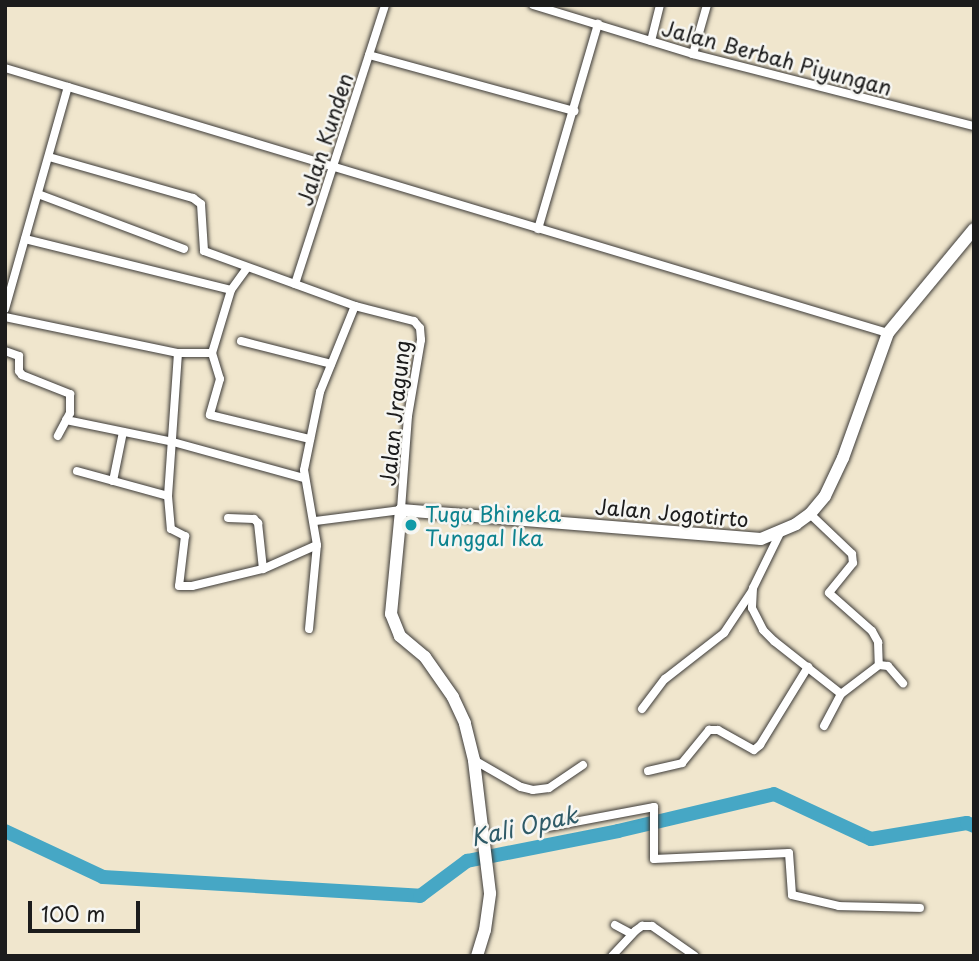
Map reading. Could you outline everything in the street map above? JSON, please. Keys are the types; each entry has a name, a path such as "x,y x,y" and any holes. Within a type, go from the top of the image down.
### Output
{"street":[{"name":"Jalan Kunden","path":"295,284 385,5"},
{"name":"Jalan Berbah Piyungan","path":"533,5 693,54 974,126"},
{"path":"651,41 660,5"},
{"path":"693,54 707,5"},
{"path":"538,229 598,24"},
{"path":"369,55 574,111"},
{"path":"5,68 888,333"},
{"path":"5,309 68,88"},
{"name":"Jalan Jragung","path":"48,157 193,198 201,204 204,251 355,306 414,321 420,328 408,416 401,510"},
{"path":"38,194 184,248"},
{"name":"Jalan Jogotirto","path":"401,510 761,539 781,531 810,514 825,496 842,458 888,333 974,229"},
{"path":"25,239 231,290"},
{"path":"247,268 231,290 212,353 220,379 210,415 310,439"},
{"path":"309,629 317,545 316,521 304,478 320,392 355,306"},
{"path":"5,317 178,353 212,353"},
{"path":"241,341 331,365"},
{"path":"5,351 19,356 19,371 22,375 70,394 70,413 58,436"},
{"path":"178,353 168,496 171,529 185,537 179,586 192,586 263,569 317,545"},
{"path":"66,420 173,442 304,478"},
{"path":"113,481 123,432"},
{"path":"77,471 168,496"},
{"path":"316,521 401,510 393,621 400,636 425,657 453,697 465,723 474,760 489,877 489,907 477,956"},
{"path":"810,514 852,554 853,563 829,593 872,631 878,642 879,665"},
{"path":"228,519 254,519 258,523 263,569"},
{"path":"642,709 665,679 724,633 754,588 781,531"},
{"path":"761,539 767,559"},
{"path":"754,588 752,608 763,630 841,694"},
{"path":"824,726 841,694 879,665 888,666 903,683"},
{"path":"648,771 682,762 709,730 718,730 754,750 760,746 808,667"},
{"path":"474,760 521,788 533,790 549,788 583,765"},
{"path":"548,827 654,807 654,859 789,853 792,895 839,906 920,908"},
{"path":"615,925 632,934"},
{"path":"612,956 642,926 652,926 695,956"}],"waterway":[{"name":"Kali Opak","path":"5,831 103,877 420,896 467,861 618,831 774,794 871,839 967,823 974,826"}],"place":[{"name":"Tugu Bhineka Tunggal Ika","path":"411,525"}]}
